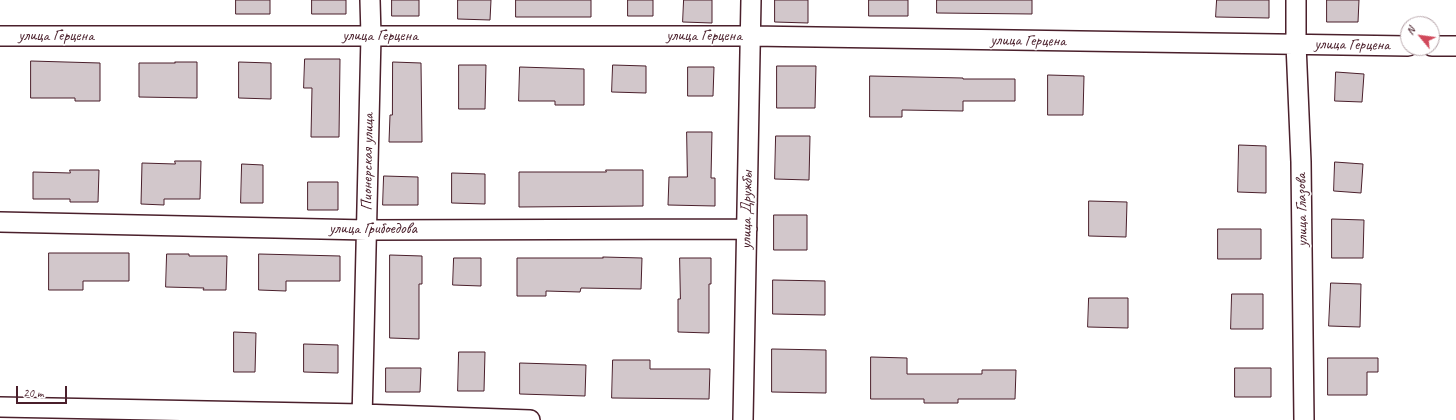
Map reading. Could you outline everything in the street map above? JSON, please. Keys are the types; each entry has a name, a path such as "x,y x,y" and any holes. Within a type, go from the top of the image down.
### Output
{"street":[{"name":"Пионерская улица","path":"362,417 371,36 370,0"},
{"name":"улица Дружбы","path":"743,420 751,0"},
{"name":"улица Глазова","path":"1296,0 1296,44 1301,162 1304,420"},
{"name":"улица Герцена","path":"0,36 751,36 1400,46"},
{"path":"1440,46 1456,46"},
{"name":"улица Грибоедова","path":"0,222 367,230 747,228"},
{"path":"0,407 530,420"}],"building":[{"path":"236,0 270,0 270,14 236,14"},
{"path":"312,0 346,0 346,14 312,14"},
{"path":"392,0 419,0 419,16 392,16"},
{"path":"458,0 491,0 490,20 458,19"},
{"path":"516,0 591,0 591,17 516,17"},
{"path":"628,0 653,0 653,16 628,16"},
{"path":"684,0 712,0 712,23 683,22"},
{"path":"775,0 808,0 808,23 775,22"},
{"path":"869,0 908,0 908,16 869,16"},
{"path":"937,0 1032,0 1032,14 937,13"},
{"path":"1217,0 1269,0 1269,18 1216,17"},
{"path":"1327,0 1359,0 1358,22 1327,22"},
{"path":"305,59 340,59 339,137 311,137 312,88 304,88"},
{"path":"31,61 100,63 100,101 75,101 75,98 31,98"},
{"path":"197,62 197,98 139,97 139,63"},
{"path":"239,62 271,63 271,99 239,98"},
{"path":"393,62 421,63 422,142 389,142 390,115 392,115"},
{"path":"459,65 486,65 485,109 459,109"},
{"path":"613,65 646,66 646,93 612,92"},
{"path":"777,66 816,66 815,108 777,108"},
{"path":"520,67 584,69 584,105 555,105 555,101 519,101"},
{"path":"688,67 714,67 713,96 688,96"},
{"path":"1336,72 1364,74 1362,102 1335,101"},
{"path":"1048,75 1084,76 1083,115 1048,115"},
{"path":"870,76 1015,79 1015,101 963,101 963,111 902,110 902,117 870,117"},
{"path":"687,132 712,132 711,178 715,178 715,206 668,205 669,177 687,177"},
{"path":"776,136 810,136 809,180 775,179"},
{"path":"1239,145 1266,146 1266,193 1238,192"},
{"path":"175,161 201,161 200,199 164,199 164,205 141,204 142,163 175,164"},
{"path":"1335,162 1363,164 1361,193 1334,191"},
{"path":"242,164 263,165 263,203 241,203"},
{"path":"70,170 99,170 98,202 70,202 70,199 33,199 33,172 70,173"},
{"path":"606,170 643,170 643,206 519,207 519,172 606,172"},
{"path":"452,173 485,174 485,204 452,203"},
{"path":"384,176 418,177 418,205 383,205"},
{"path":"308,182 338,182 338,210 308,210"},
{"path":"1089,201 1127,202 1126,237 1089,236"},
{"path":"774,215 807,215 807,250 774,250"},
{"path":"1332,219 1364,220 1363,258 1332,258"},
{"path":"1218,229 1261,229 1261,259 1218,259"},
{"path":"49,253 129,253 129,281 83,281 83,290 49,290"},
{"path":"167,254 189,254 189,256 227,256 226,290 166,287"},
{"path":"259,254 340,256 340,281 286,281 286,291 259,290"},
{"path":"390,255 422,256 422,284 419,284 419,339 390,338"},
{"path":"454,258 481,258 481,286 453,285"},
{"path":"517,258 642,258 641,289 581,288 580,292 546,291 546,296 517,296"},
{"path":"680,258 711,258 711,284 709,284 709,333 678,332"},
{"path":"773,280 825,281 825,315 773,314"},
{"path":"1331,283 1361,284 1360,327 1329,326"},
{"path":"1232,294 1263,294 1263,329 1231,329"},
{"path":"1089,298 1128,298 1128,328 1088,327"},
{"path":"234,332 256,333 255,372 234,372"},
{"path":"304,344 338,345 338,373 304,372"},
{"path":"772,349 826,350 826,393 772,392"},
{"path":"459,352 485,352 484,391 458,391"},
{"path":"871,357 907,358 907,374 982,374 982,370 1016,370 1015,399 958,399 958,403 924,403 924,399 871,399"},
{"path":"1328,358 1378,358 1378,372 1367,372 1367,395 1328,395"},
{"path":"613,360 650,360 650,369 710,369 709,399 612,398"},
{"path":"520,363 586,365 585,396 520,394"},
{"path":"386,368 421,368 420,392 386,392"},
{"path":"1235,368 1271,368 1271,397 1235,397"}]}
